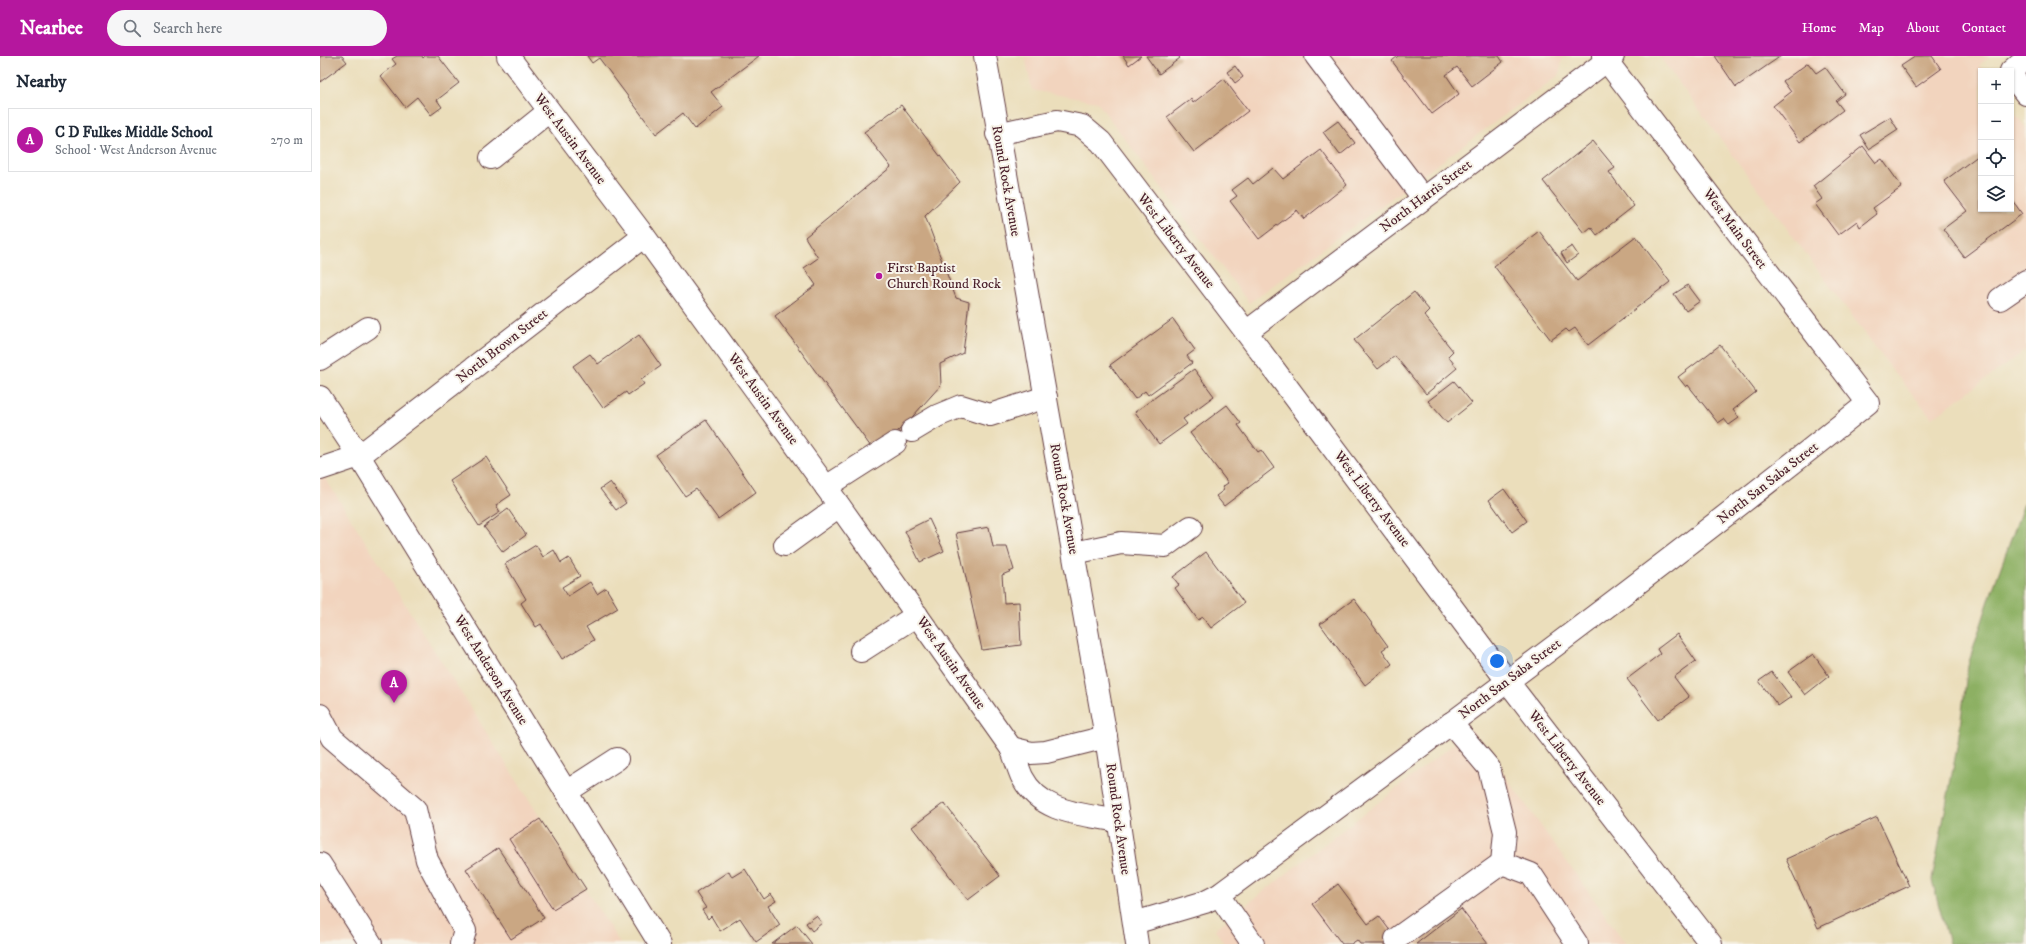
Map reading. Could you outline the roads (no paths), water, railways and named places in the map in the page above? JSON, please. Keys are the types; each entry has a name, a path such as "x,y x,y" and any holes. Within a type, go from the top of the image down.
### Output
{"street":[{"name":"West Austin Avenue","path":"508,56 644,236 826,487 1011,748 1023,778 1034,794 1047,805 1119,821"},
{"name":"Round Rock Avenue","path":"985,56 997,134 1046,397 1106,737 1137,944"},
{"path":"1316,56 1423,198"},
{"name":"North Harris Street","path":"1246,332 1608,58"},
{"name":"West Main Street","path":"1608,58 1868,403"},
{"path":"2014,68 2026,58"},
{"path":"2014,79 2026,94"},
{"path":"491,158 550,111"},
{"name":"West Liberty Avenue","path":"997,134 1057,121 1082,126 1101,142 1126,178 1246,332 1508,682 1712,944"},
{"name":"North Brown Street","path":"320,469 359,456 644,236"},
{"path":"2000,299 2026,281"},
{"path":"320,359 368,328"},
{"name":"West Anderson Avenue","path":"320,397 359,456 660,944"},
{"path":"826,487 937,416 961,406 990,415 1046,397"},
{"name":"North San Saba Street","path":"1134,923 1205,902 1219,895 1508,682 1746,501 1868,403"},
{"path":"785,545 839,506"},
{"path":"1074,553 1121,543 1165,546 1191,527"},
{"path":"861,651 917,615"},
{"path":"320,715 332,738 415,809 427,860 465,931 461,944"},
{"path":"1396,939 1502,864 1505,832 1489,768 1451,723"},
{"path":"1011,748 1031,753 1046,752 1106,737"},
{"path":"566,792 617,759"},
{"path":"320,864 371,944"},
{"path":"1502,864 1531,874 1577,944"},
{"path":"1219,895 1253,944"}],"place":[{"name":"First Baptist Church Round Rock","path":"879,276"},
{"name":"C D Fulkes Middle School","path":"394,703"}]}
